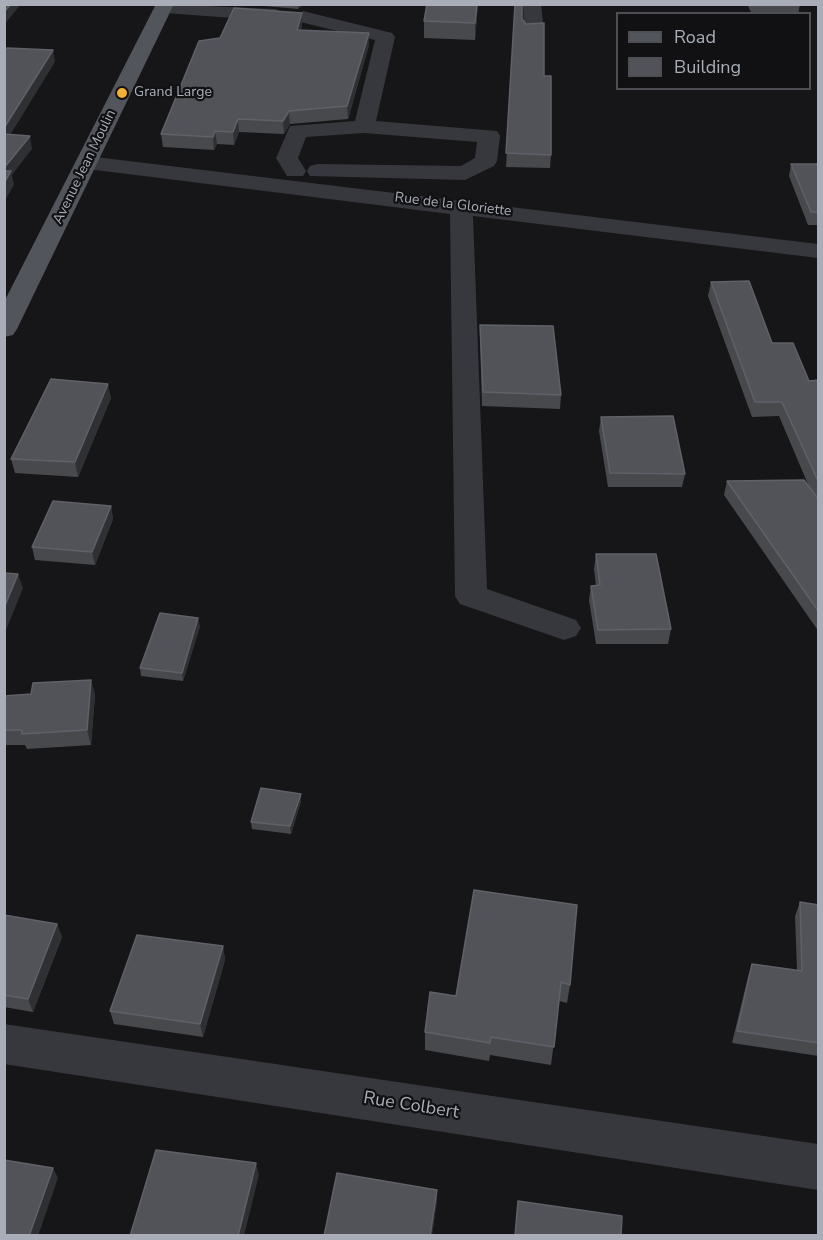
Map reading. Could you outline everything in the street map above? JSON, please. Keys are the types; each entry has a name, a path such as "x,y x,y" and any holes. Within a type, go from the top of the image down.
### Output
{"main road":[{"name":"Avenue Jean Moulin","path":"4,329 165,6"}],"street":[{"path":"303,17 320,4"},
{"path":"532,4 534,31"},
{"path":"165,6 303,17 386,37 364,127"},
{"path":"268,184 295,171 465,173 486,160 489,136 364,127 298,131 287,158 295,171"},
{"name":"Rue de la Gloriette","path":"87,162 819,251"},
{"path":"461,206 471,596 564,628"},
{"name":"Rue Colbert","path":"4,1044 819,1167"}],"building":[{"path":"4,4 11,4 4,12"},
{"path":"427,4 477,4 475,23 424,21"},
{"path":"515,4 522,4 522,19 526,24 544,23 544,76 551,76 551,155 506,153"},
{"path":"234,8 302,13 297,30 369,33 347,106 289,111 283,121 238,119 233,132 215,131 213,137 161,134 199,41 220,38"},
{"path":"7,48 53,50 4,128 4,52"},
{"path":"4,134 30,136 4,168"},
{"path":"791,164 819,164 819,212 811,212"},
{"path":"4,171 11,171 4,183"},
{"path":"749,281 772,343 793,343 809,381 819,380 819,483 782,402 755,402 711,282"},
{"path":"480,325 553,326 561,395 483,392"},
{"path":"51,379 108,384 75,462 11,459"},
{"path":"673,416 685,474 610,473 601,417"},
{"path":"804,480 819,500 819,612 727,481"},
{"path":"53,501 111,506 92,552 32,547"},
{"path":"596,554 656,554 671,629 598,630 591,586 600,585"},
{"path":"4,573 18,574 4,608"},
{"path":"160,613 198,618 182,673 140,668"},
{"path":"91,680 87,730 22,734 22,730 4,730 4,696 31,694 33,683"},
{"path":"261,788 301,794 290,826 251,822"},
{"path":"474,890 577,905 570,985 561,982 554,1047 491,1037 490,1043 425,1032 430,992 456,996"},
{"path":"800,902 819,905 819,1043 737,1031 752,964 802,971"},
{"path":"4,915 57,924 28,999 4,995"},
{"path":"137,935 223,946 200,1024 110,1011"},
{"path":"156,1150 256,1163 238,1236 130,1236"},
{"path":"4,1160 53,1168 29,1236 4,1236"},
{"path":"337,1173 437,1190 430,1236 324,1236"},
{"path":"518,1201 622,1216 621,1236 515,1236"}],"place":[{"name":"Grand Large","path":"122,93"}]}
